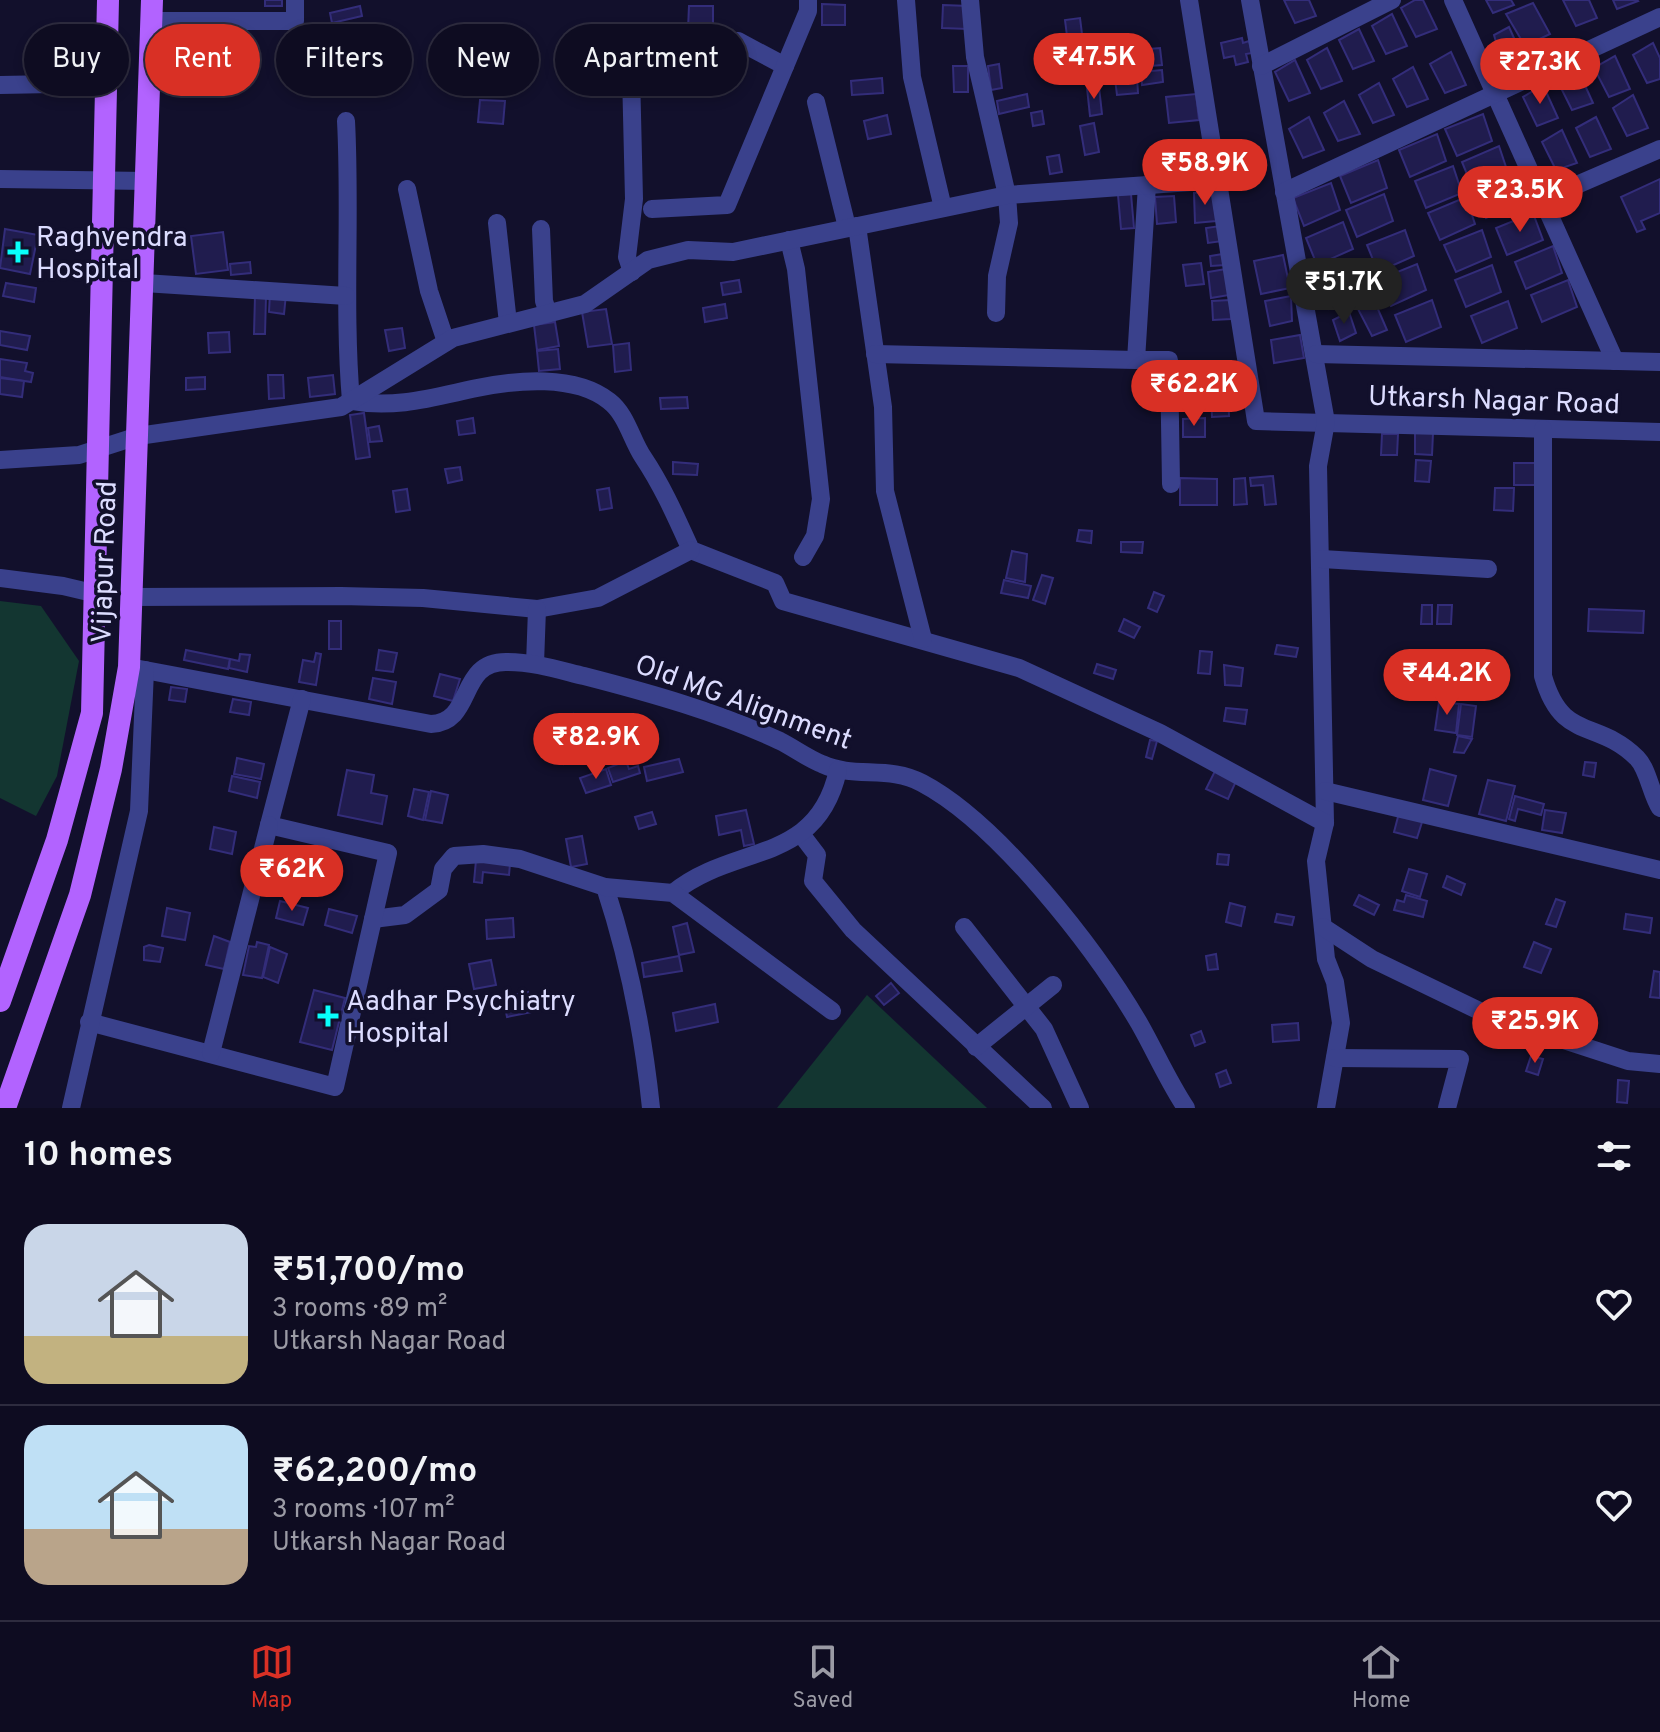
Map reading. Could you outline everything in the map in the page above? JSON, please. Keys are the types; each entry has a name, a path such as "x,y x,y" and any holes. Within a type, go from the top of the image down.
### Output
{"main road":[{"name":"Vijapur Road","path":"0,1001 57,840 92,713 108,0"},
{"name":"Vijapur Road","path":"5,1108 80,895 137,668 132,597 152,10"}],"street":[{"path":"152,10 295,21 295,0"},
{"path":"652,209 727,205 808,11 808,0"},
{"path":"906,0 912,77 943,208"},
{"path":"970,0 975,57 1007,195 1009,223 997,276 996,313"},
{"path":"0,460 79,455 138,436 341,407 446,342 585,304 648,260 688,250 733,252 1007,195 1219,180 1189,0"},
{"path":"1250,0 1326,422 1318,466 1325,823 1316,861 1326,959 1335,982 1341,1023 1326,1108"},
{"path":"1261,66 1392,0"},
{"path":"1453,0 1615,361"},
{"path":"1284,192 1660,17"},
{"path":"747,46 785,66"},
{"path":"0,85 24,85"},
{"path":"632,96 634,199 627,257 632,272"},
{"path":"816,102 852,226 883,407 885,491 923,639"},
{"path":"346,121 349,174 346,296 351,401"},
{"path":"1542,200 1660,149"},
{"path":"0,179 147,181"},
{"name":"Utkarsh Nagar Road","path":"1219,180 1256,421 1660,432"},
{"path":"1136,360 1147,185"},
{"path":"407,189 429,291 446,342"},
{"path":"497,223 508,323"},
{"path":"541,229 544,301 548,313"},
{"path":"789,240 796,269 821,499 815,536 803,557"},
{"path":"144,283 346,296"},
{"path":"875,354 1169,360 1171,484"},
{"path":"1316,354 1660,362"},
{"path":"351,401 376,405 406,403 511,383 582,387 609,401 633,431 642,455 658,476 691,550 775,583 783,601 1019,668 1160,733 1325,823"},
{"path":"1543,429 1543,676 1551,705 1570,722 1606,736 1639,759 1657,799"},
{"path":"132,597 382,597 537,609 598,598 691,550"},
{"path":"1322,559 1488,569"},
{"path":"0,578 97,594"},
{"path":"535,664 537,609"},
{"name":"Old MG Alignment","path":"302,699 431,724 446,723 456,715 470,682 484,668 503,661 535,664 701,710 780,741 838,770 872,770 909,777 950,801 988,831 1021,866 1122,996 1186,1108"},
{"path":"71,1108 139,811 137,668 302,699 211,1053"},
{"path":"673,893 712,867 769,851 801,834 829,798 838,770"},
{"path":"1325,791 1660,870"},
{"path":"89,1022 335,1087 388,853 269,825"},
{"path":"801,834 817,855 813,881 853,930 1043,1108"},
{"path":"373,919 405,915 439,890 443,869 454,856 483,854 520,859 605,887 673,893 832,1011"},
{"path":"605,887 632,974 644,1036 651,1108"},
{"path":"964,927 1044,1029 1080,1108"},
{"path":"1323,927 1372,959 1490,1016 1628,1061 1660,1064"},
{"path":"976,1047 1053,985"},
{"path":"1335,1058 1460,1059 1447,1108"}],"green space":[{"path":"0,601 41,606 79,661 57,776 36,816 0,798"},
{"path":"867,995 987,1108 777,1108"}],"building":[{"path":"265,0 282,0 282,6 265,6"},
{"path":"1284,0 1309,0 1316,16 1295,23"},
{"path":"1415,0 1423,0 1437,29 1416,37 1401,8"},
{"path":"1486,0 1511,0 1514,5 1493,13"},
{"path":"1563,0 1589,0 1597,18 1576,26"},
{"path":"1613,0 1637,0 1638,1 1617,9"},
{"path":"1533,3 1550,34 1525,46 1506,14"},
{"path":"822,4 845,5 845,25 822,25"},
{"path":"943,5 968,6 968,29 942,28"},
{"path":"360,6 362,16 332,23 330,13"},
{"path":"689,6 713,6 713,24 688,24"},
{"path":"1392,14 1407,46 1386,54 1372,26"},
{"path":"1080,18 1082,34 1067,36 1065,20"},
{"path":"1509,27 1523,58 1503,66 1494,35"},
{"path":"1359,29 1374,61 1353,69 1339,40"},
{"path":"1242,38 1243,43 1249,41 1252,53 1246,54 1248,62 1236,65 1234,56 1224,58 1221,43"},
{"path":"1653,43 1660,58 1660,79 1647,83 1633,55"},
{"path":"1160,48 1162,65 1150,66 1149,49"},
{"path":"1327,48 1342,81 1321,89 1307,60"},
{"path":"1451,52 1466,85 1445,93 1430,64"},
{"path":"1129,53 1132,73 1119,75 1117,55"},
{"path":"1615,56 1630,89 1609,97 1594,68"},
{"path":"1295,60 1310,93 1289,101 1275,72"},
{"path":"999,64 1002,88 991,90 988,66"},
{"path":"953,66 968,66 968,92 954,92"},
{"path":"1413,67 1428,99 1407,107 1393,79"},
{"path":"1162,70 1163,82 1142,85 1141,72"},
{"path":"1578,70 1593,103 1572,110 1558,82"},
{"path":"1137,77 1138,93 1117,95 1115,79"},
{"path":"882,78 883,93 852,95 851,81"},
{"path":"1379,83 1394,115 1373,123 1359,95"},
{"path":"1543,85 1558,118 1537,126 1523,97"},
{"path":"1099,87 1102,114 1090,116 1087,88"},
{"path":"1027,94 1029,107 999,114 997,101"},
{"path":"1196,94 1199,120 1169,123 1166,97"},
{"path":"1633,95 1648,128 1627,136 1613,108"},
{"path":"480,100 505,101 503,124 478,122"},
{"path":"1344,101 1360,134 1338,141 1324,113"},
{"path":"1042,111 1044,124 1033,126 1031,113"},
{"path":"1483,114 1492,141 1457,156 1445,129"},
{"path":"887,115 891,134 868,139 864,121"},
{"path":"1309,117 1324,150 1303,158 1289,129"},
{"path":"1596,117 1611,149 1590,157 1576,128"},
{"path":"1094,123 1099,152 1085,155 1080,126"},
{"path":"1562,130 1577,163 1556,170 1542,142"},
{"path":"1437,134 1446,161 1410,177 1399,150"},
{"path":"1499,146 1508,173 1473,189 1462,162"},
{"path":"1059,155 1062,172 1050,174 1047,157"},
{"path":"1378,160 1387,188 1351,203 1340,176"},
{"path":"1453,166 1462,193 1426,208 1415,181"},
{"path":"1513,176 1522,203 1486,218 1475,191"},
{"path":"1660,179 1660,213 1641,221 1645,229 1637,232 1621,197"},
{"path":"1331,183 1340,210 1304,226 1293,198"},
{"path":"1215,191 1216,221 1195,223 1194,193"},
{"path":"1131,194 1134,228 1121,229 1118,195"},
{"path":"1384,194 1393,221 1357,237 1346,210"},
{"path":"1174,196 1176,222 1157,224 1155,197"},
{"path":"1466,197 1475,224 1440,240 1428,213"},
{"path":"1533,213 1543,240 1507,255 1496,228"},
{"path":"1343,222 1353,249 1317,265 1306,238"},
{"path":"1220,226 1223,241 1208,243 1206,228"},
{"path":"5,229 38,235 30,274 0,268"},
{"path":"1405,230 1414,256 1378,272 1367,245"},
{"path":"1482,230 1491,257 1456,272 1444,245"},
{"path":"223,232 228,270 196,274 191,236"},
{"path":"1553,246 1562,273 1526,289 1515,262"},
{"path":"1223,254 1225,265 1211,266 1210,256"},
{"path":"1283,255 1290,288 1261,294 1254,261"},
{"path":"250,262 251,273 231,275 230,264"},
{"path":"1201,263 1204,284 1186,286 1183,265"},
{"path":"1417,264 1426,290 1391,306 1380,279"},
{"path":"1492,265 1501,292 1466,307 1455,280"},
{"path":"1355,267 1365,294 1329,309 1318,282"},
{"path":"1226,269 1229,295 1211,298 1208,272"},
{"path":"739,280 741,292 723,295 721,283"},
{"path":"1568,280 1577,307 1542,322 1531,295"},
{"path":"6,283 36,288 34,302 3,296"},
{"path":"270,293 286,294 284,314 269,312"},
{"path":"255,296 266,296 265,334 254,334"},
{"path":"1291,296 1292,321 1270,326 1265,301"},
{"path":"1230,300 1231,319 1213,320 1212,301"},
{"path":"1374,300 1387,330 1372,336 1358,309"},
{"path":"1432,300 1441,327 1406,342 1395,315"},
{"path":"1508,301 1517,328 1482,343 1471,316"},
{"path":"725,304 727,318 705,322 703,308"},
{"path":"606,309 612,344 588,347 582,312"},
{"path":"1349,312 1356,333 1340,341 1333,320"},
{"path":"555,322 559,346 537,350 534,325"},
{"path":"402,328 405,348 389,351 385,330"},
{"path":"0,331 30,336 27,350 0,345"},
{"path":"229,332 230,352 209,353 208,333"},
{"path":"1300,335 1304,358 1274,363 1271,340"},
{"path":"629,343 631,370 615,372 613,345"},
{"path":"558,349 560,369 539,371 537,351"},
{"path":"0,359 27,363 25,371 33,373 31,382 0,377"},
{"path":"268,375 283,375 284,398 269,399"},
{"path":"333,375 335,394 310,397 308,378"},
{"path":"205,377 205,389 186,390 186,378"},
{"path":"0,378 24,381 22,397 0,394"},
{"path":"1228,385 1229,416 1212,417 1211,386"},
{"path":"687,397 688,408 661,409 660,398"},
{"path":"364,413 370,457 356,459 350,415"},
{"path":"473,418 475,433 459,435 457,421"},
{"path":"1205,418 1205,437 1183,437 1183,419"},
{"path":"379,426 382,441 370,442 368,428"},
{"path":"1415,433 1433,433 1432,455 1415,454"},
{"path":"1382,434 1398,434 1397,455 1381,455"},
{"path":"1416,460 1431,461 1429,482 1415,481"},
{"path":"673,462 698,464 697,475 673,474"},
{"path":"1514,463 1536,463 1535,485 1514,485"},
{"path":"460,467 462,480 448,483 445,469"},
{"path":"1273,476 1276,504 1265,505 1263,485 1251,486 1250,478"},
{"path":"1180,478 1217,479 1217,505 1180,505"},
{"path":"1245,478 1247,504 1234,505 1234,479"},
{"path":"609,488 612,508 600,510 597,490"},
{"path":"1495,488 1514,488 1513,511 1494,510"},
{"path":"407,489 410,510 396,512 393,491"},
{"path":"1079,530 1092,531 1091,543 1077,541"},
{"path":"1121,542 1143,542 1142,553 1121,552"},
{"path":"1012,551 1027,554 1025,582 1006,578"},
{"path":"1042,575 1053,578 1045,604 1033,600"},
{"path":"1004,580 1031,586 1028,598 1001,593"},
{"path":"1154,592 1164,596 1157,612 1148,608"},
{"path":"1422,605 1432,605 1432,624 1421,624"},
{"path":"1438,605 1452,605 1451,624 1437,624"},
{"path":"1589,609 1644,611 1643,633 1588,631"},
{"path":"1124,619 1140,627 1134,638 1119,631"},
{"path":"329,621 341,621 341,649 329,649"},
{"path":"1277,645 1298,648 1296,657 1275,654"},
{"path":"186,650 230,659 228,669 184,660"},
{"path":"379,650 397,653 393,672 376,670"},
{"path":"1200,651 1212,652 1210,674 1198,673"},
{"path":"316,653 321,654 316,685 299,682 303,660 314,662"},
{"path":"240,654 250,655 247,672 229,668 230,659 239,661"},
{"path":"1097,664 1116,670 1113,679 1094,673"},
{"path":"1224,665 1243,668 1241,686 1225,685"},
{"path":"440,674 460,679 453,701 434,696"},
{"path":"373,678 396,682 392,704 369,699"},
{"path":"171,687 187,689 185,702 169,700"},
{"path":"233,699 251,702 249,715 230,712"},
{"path":"1439,702 1459,704 1456,733 1435,730"},
{"path":"1461,704 1476,706 1472,737 1457,735"},
{"path":"1226,708 1247,710 1245,724 1224,721"},
{"path":"573,714 574,725 580,725 583,744 572,745 574,762 564,764 558,716"},
{"path":"1458,736 1472,739 1464,753 1454,752"},
{"path":"1150,740 1157,741 1152,759 1146,757"},
{"path":"237,758 264,764 261,779 234,774"},
{"path":"679,759 683,772 647,781 644,767"},
{"path":"626,761 629,769 638,766 640,773 613,782 608,768"},
{"path":"1585,762 1596,763 1594,777 1583,775"},
{"path":"606,769 611,785 586,793 580,778"},
{"path":"1216,769 1237,779 1228,799 1206,789"},
{"path":"1430,769 1456,776 1448,806 1423,800"},
{"path":"347,770 374,775 371,793 387,796 382,824 338,815"},
{"path":"232,776 260,782 257,798 229,791"},
{"path":"1488,780 1515,786 1506,821 1479,814"},
{"path":"414,789 429,792 423,820 408,816"},
{"path":"431,791 448,795 442,823 425,820"},
{"path":"1515,796 1544,804 1541,815 1518,809 1515,821 1509,819"},
{"path":"746,810 754,844 744,846 741,830 719,835 716,816"},
{"path":"1545,810 1566,813 1562,833 1542,830"},
{"path":"652,812 656,824 639,829 635,817"},
{"path":"1399,813 1423,819 1417,838 1394,832"},
{"path":"214,827 236,832 232,854 210,849"},
{"path":"582,836 587,864 571,867 566,839"},
{"path":"1218,854 1229,855 1228,865 1217,864"},
{"path":"476,860 510,864 509,875 483,872 482,883 474,882"},
{"path":"1409,869 1427,874 1420,897 1402,891"},
{"path":"1447,876 1465,884 1461,895 1443,887"},
{"path":"1359,895 1379,905 1374,915 1354,905"},
{"path":"1406,895 1427,901 1423,917 1394,910 1397,900 1404,902"},
{"path":"1556,899 1565,902 1556,927 1546,924"},
{"path":"280,901 308,908 303,925 276,918"},
{"path":"1230,903 1245,907 1241,926 1226,922"},
{"path":"167,908 190,913 185,940 162,936"},
{"path":"329,909 357,916 352,933 325,925"},
{"path":"1277,914 1294,917 1292,925 1275,922"},
{"path":"1626,914 1652,918 1650,933 1624,929"},
{"path":"513,918 514,937 487,939 486,920"},
{"path":"687,923 694,952 679,955 673,927"},
{"path":"214,936 230,942 224,969 206,965"},
{"path":"257,942 269,945 262,978 243,975 249,946 256,947"},
{"path":"1534,942 1551,949 1541,973 1524,967"},
{"path":"144,947 163,948 160,962 144,960"},
{"path":"270,947 287,954 278,983 263,977"},
{"path":"1216,954 1218,969 1208,970 1206,956"},
{"path":"679,956 682,971 644,977 642,963"},
{"path":"491,960 496,985 474,989 469,964"},
{"path":"1654,971 1660,972 1660,998 1650,997"},
{"path":"891,983 899,993 884,1005 876,996"},
{"path":"314,990 345,998 332,1050 300,1042"},
{"path":"528,992 532,1012 507,1017 503,997"},
{"path":"715,1004 718,1022 676,1031 673,1013"},
{"path":"1298,1023 1299,1040 1273,1042 1272,1025"},
{"path":"1201,1031 1205,1042 1195,1046 1191,1035"},
{"path":"1531,1056 1543,1059 1538,1075 1526,1071"},
{"path":"1226,1070 1231,1083 1220,1087 1216,1074"},
{"path":"1618,1080 1629,1081 1627,1103 1617,1102"}],"place":[{"name":"Raghvendra Hospital","path":"18,252"},
{"name":"Aadhar Psychiatry Hospital","path":"328,1016"}]}
